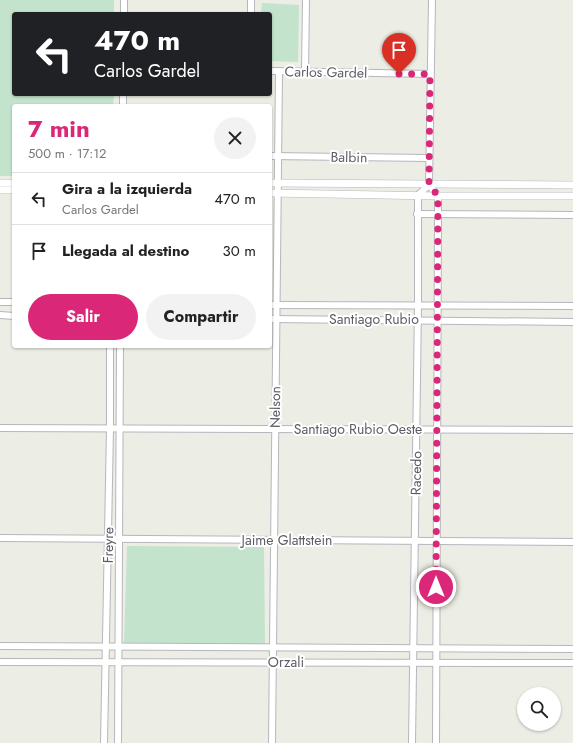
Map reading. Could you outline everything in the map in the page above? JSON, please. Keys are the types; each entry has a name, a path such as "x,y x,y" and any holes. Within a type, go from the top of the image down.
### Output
{"street":[{"path":"124,0 124,12"},
{"path":"251,0 251,12"},
{"path":"305,72 306,0"},
{"path":"432,0 428,158 429,184 438,196"},
{"name":"Carlos Gardel","path":"272,71 430,74"},
{"name":"Nelson","path":"272,743 275,429 273,183 278,156 279,72"},
{"name":"Balbin","path":"272,156 428,158"},
{"path":"0,183 12,183"},
{"path":"273,183 573,185"},
{"path":"418,195 429,184"},
{"path":"0,190 12,190"},
{"path":"273,193 438,196 573,196"},
{"name":"Racedo","path":"412,743 418,320 418,195"},
{"name":"Racedo","path":"436,743 438,196"},
{"path":"417,214 573,215"},
{"path":"0,302 12,302"},
{"name":"Santiago Rubio","path":"273,305 438,304 573,306"},
{"path":"0,315 12,316"},
{"name":"Santiago Rubio","path":"273,319 573,322"},
{"name":"Freyre","path":"104,743 110,429 110,348"},
{"name":"Freyre","path":"118,743 120,348"},
{"name":"Santiago Rubio Oeste","path":"0,428 573,430"},
{"name":"Jaime Glattstein","path":"0,538 573,542"},
{"name":"Orzali","path":"0,646 573,649"},
{"name":"Orzali","path":"0,662 573,663"}],"green space":[{"path":"0,0 114,0 114,12 12,12 12,96 114,96 113,104 12,104 12,176 0,176"},
{"path":"262,3 299,5 298,62 272,61 272,12 261,12"},
{"path":"127,546 264,547 265,644 124,644"}],"route":[{"path":"399,74 430,74 428,158 429,184 438,196 436,587"}]}
